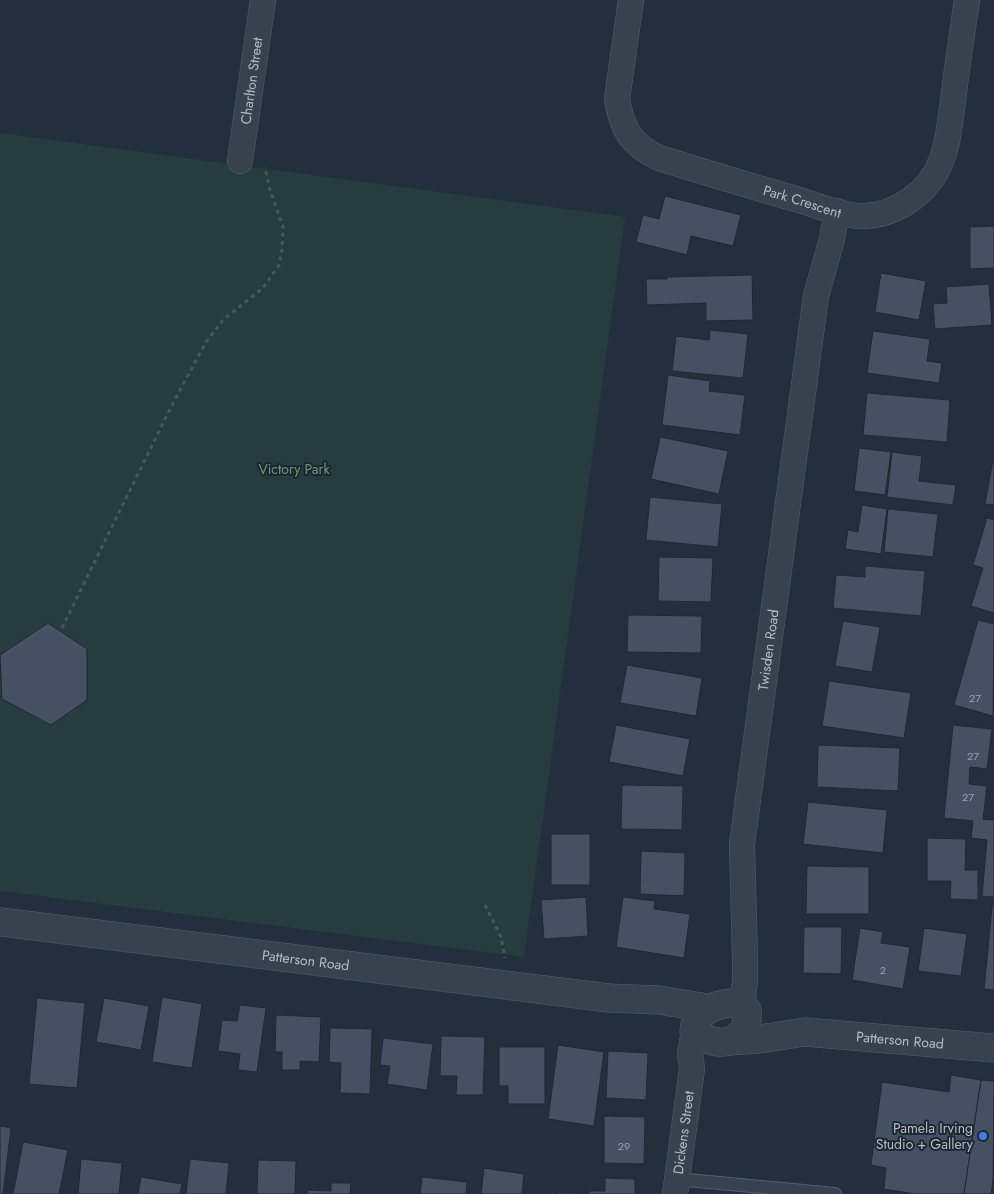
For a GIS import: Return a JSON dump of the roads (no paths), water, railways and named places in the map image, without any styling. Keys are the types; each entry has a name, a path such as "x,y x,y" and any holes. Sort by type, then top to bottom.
{"street":[{"name":"Charlton Street","path":"240,161 263,0"},
{"name":"Park Crescent","path":"631,0 617,99 625,129 639,148 658,158 828,208 863,216 894,209 914,198 934,176 941,161 948,136 967,0"},
{"name":"Twisden Road","path":"744,1008 742,844 816,296 832,239 828,208"},
{"name":"Patterson Road","path":"0,922 609,998 708,1030 760,1039 806,1032 994,1048"},
{"name":"Patterson Road","path":"708,1030 718,1004 730,1003 806,1032"},
{"path":"708,1030 738,1037 746,1027 748,1016 744,1008"},
{"name":"Dickens Street","path":"676,1186 692,1069 708,1030"}],"lane":[{"path":"676,1186 835,1194"}],"place":[{"name":"Pamela Irving Studio + Gallery","path":"983,1136"}],"park label":[{"name":"Victory Park","path":"294,469"}]}
